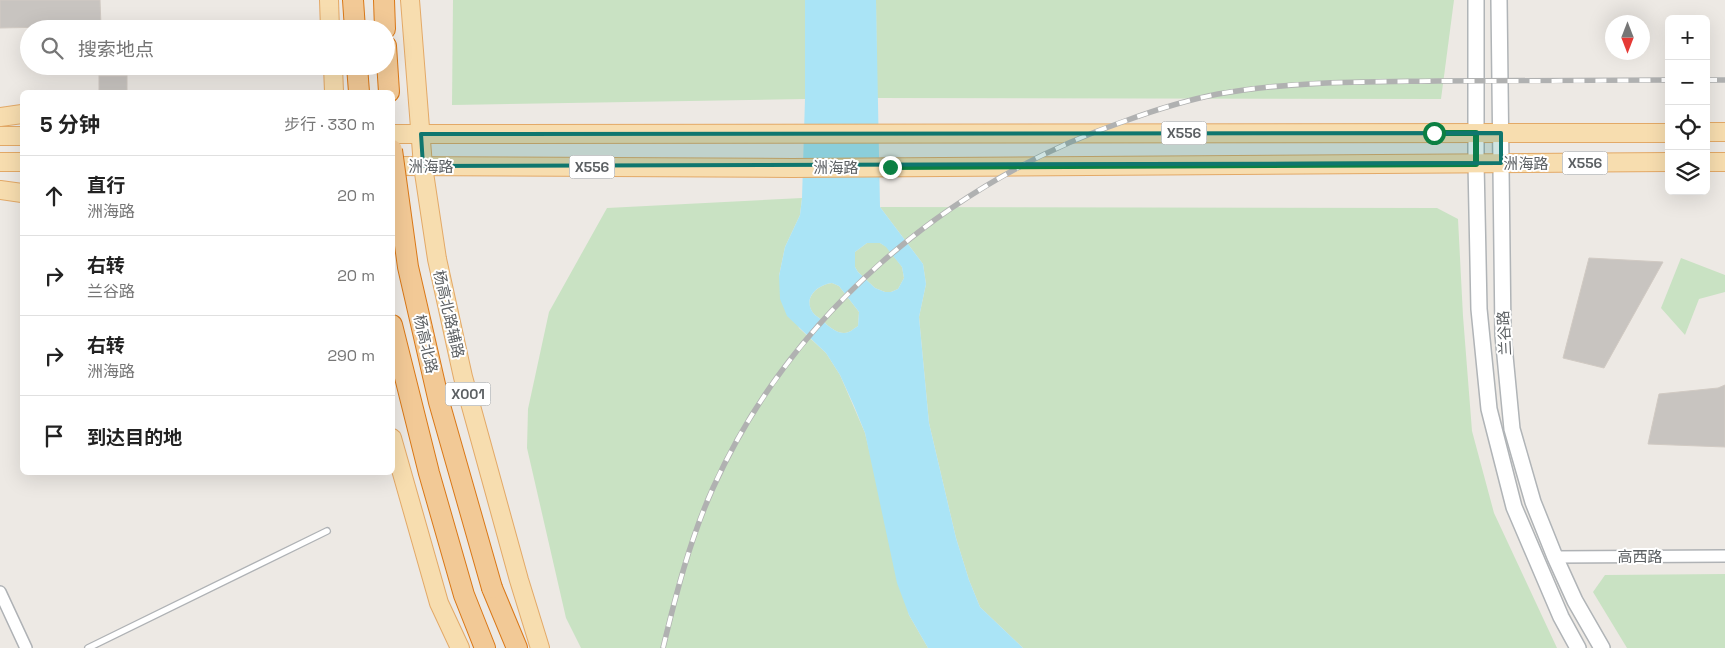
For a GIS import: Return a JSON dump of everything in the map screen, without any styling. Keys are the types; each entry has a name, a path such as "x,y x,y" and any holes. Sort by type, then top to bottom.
{"highway":[{"path":"353,0 354,20"},
{"path":"384,0 385,20"},
{"path":"358,75 359,90"},
{"path":"388,75 389,90"},
{"name":"杨高北路","path":"395,172 408,268 440,402 492,588 517,648"},
{"name":"杨高北路","path":"395,337 429,473 464,596 485,648"}],"main road":[{"path":"329,0 330,20"},
{"name":"杨高北路辅路","path":"410,0 423,166 437,259 463,377 519,580 540,648"},
{"path":"333,75 334,90"},
{"path":"1710,132 1725,132"},
{"name":"洲海路","path":"395,134 1665,133"},
{"path":"0,136 20,136"},
{"path":"0,162 20,162"},
{"name":"洲海路","path":"395,166 792,168 1665,162"},
{"path":"1710,162 1725,162"},
{"path":"0,190 20,193"},
{"path":"395,449 439,603 460,648"}],"street":[{"name":"兰谷路","path":"1476,0 1476,164 1479,309 1490,408 1514,507 1561,617 1578,648"},
{"name":"兰谷路","path":"1499,0 1503,335 1512,429 1533,502 1555,557 1575,601 1602,648"},
{"name":"高西路","path":"1555,557 1725,556"},
{"path":"0,592 26,648"}],"lane":[{"path":"88,648 327,532"}],"highlighted area":[{"path":"1501,133 1501,163 423,166 421,134"}],"green space":[{"path":"453,0 805,0 805,99 452,105"},
{"path":"876,0 1454,0 1441,99 877,98"},
{"path":"802,198 800,215 785,247 779,276 799,328 826,353 840,375 865,433 909,615 928,648 581,648 566,618 527,448 528,409 549,312 607,208"},
{"path":"880,207 1437,208 1458,219 1472,431 1494,513 1557,648 1023,648 980,607 969,580 956,538 929,423 919,317 926,284 923,264"},
{"path":"867,243 880,243 887,247 902,267 904,278 898,289 885,292 875,288 858,272 855,267 855,252"},
{"path":"1681,258 1725,275 1725,292 1699,299 1685,335 1661,308"},
{"path":"832,283 839,286 859,312 858,326 848,332 837,332 827,325 815,315 809,304 812,294 816,290"},
{"path":"1725,574 1725,648 1627,648 1593,592 1605,575"}],"water":[{"path":"805,0 876,0 880,207 923,264 926,284 919,317 929,423 956,538 969,580 980,607 1023,648 928,648 909,615 897,583 865,433 854,406 840,375 826,353 787,316 780,299 779,276 785,247 800,215 805,99","holes":["867,243 880,243 886,247 902,267 904,278 898,289 885,292 875,288 858,272 855,267 855,252","832,283 839,286 859,312 858,326 848,332 837,332 827,325 815,315 809,304 812,294 816,290"]}],"building":[{"path":"0,0 100,0 101,20 20,20 20,28 0,28"},
{"path":"99,76 127,76 127,90 99,90"},
{"path":"1589,258 1663,262 1604,368 1563,358"},
{"path":"1725,385 1725,447 1648,444 1659,394 1718,388"}],"railway":[{"path":"663,648 690,547 713,488 746,425 785,366 831,312 882,262 937,218 996,180 1059,147 1125,121 1159,109 1218,94 1299,84 1354,82 1665,80"},
{"path":"1710,80 1725,80"}],"route":[{"path":"890,167 1476,164 1476,133 1434,133"}]}
